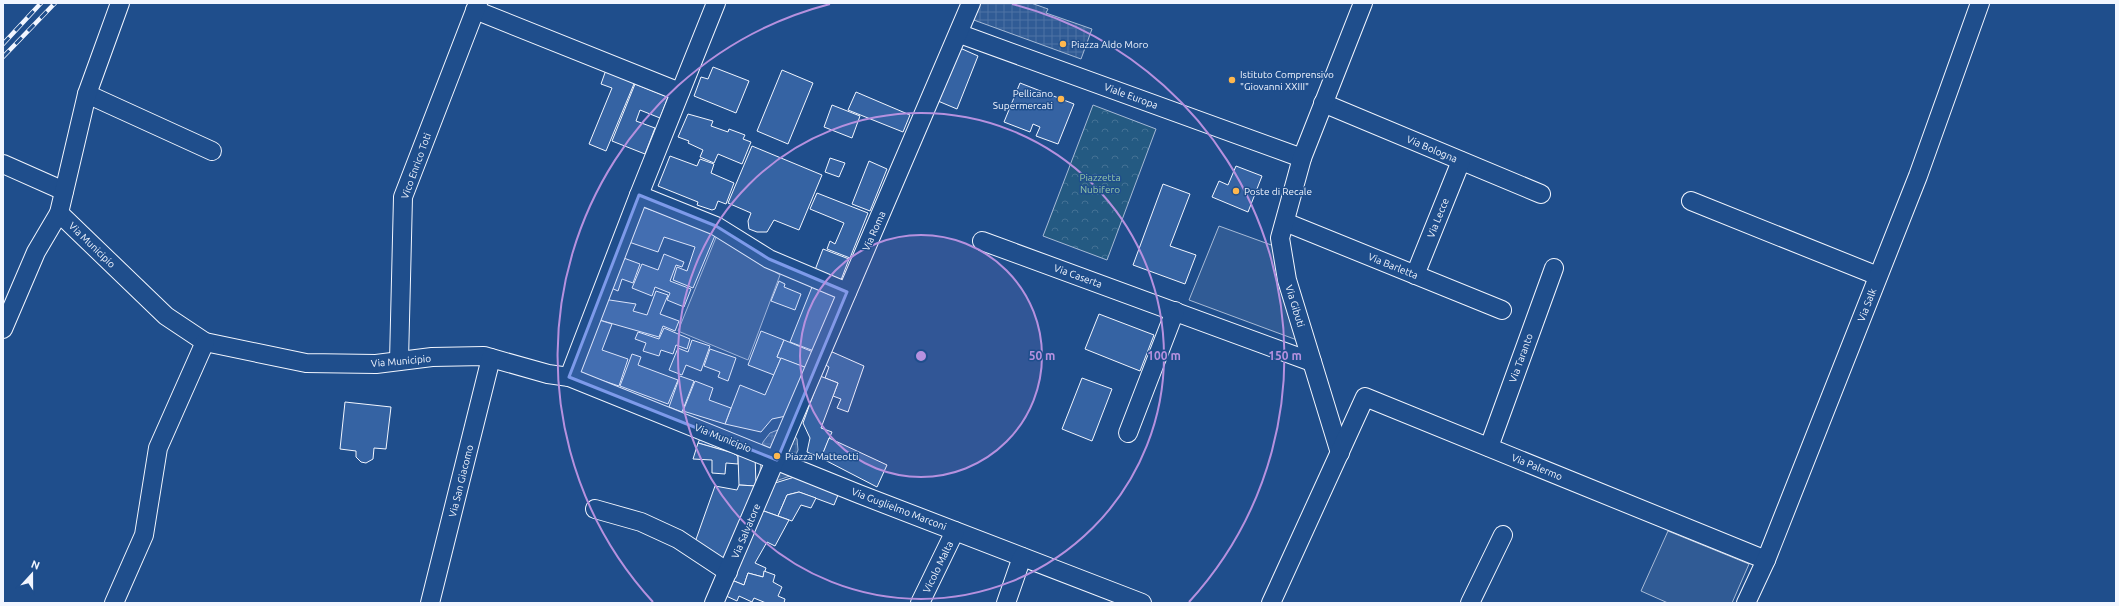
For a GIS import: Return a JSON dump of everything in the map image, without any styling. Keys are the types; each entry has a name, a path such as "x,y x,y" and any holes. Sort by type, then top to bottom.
{"street":[{"path":"3,329 36,252 59,213 87,94 120,3"},
{"path":"570,377 639,195 716,3"},
{"name":"Via Roma","path":"777,460 847,292 960,34 971,3"},
{"name":"Via Gibuti","path":"1340,453 1287,280 1280,238 1302,158 1363,3"},
{"name":"Via Salk","path":"1746,603 1766,560 1918,176 1980,3"},
{"path":"476,6 680,92"},
{"name":"Vico Enrico Toti","path":"399,361 403,197 476,6"},
{"name":"Viale Europa","path":"960,34 1302,158"},
{"path":"87,94 212,151"},
{"name":"Via Bologna","path":"1323,103 1541,194"},
{"name":"Via Lecce","path":"1415,275 1461,161"},
{"path":"3,164 64,191"},
{"path":"639,195 716,226 770,259 847,292"},
{"path":"1691,202 1878,276"},
{"name":"Via Municipio","path":"59,213 166,316 205,342 306,363 376,364 432,358 484,356 548,374 570,377 777,460"},
{"name":"Via Barletta","path":"1285,222 1502,310"},
{"name":"Via Caserta","path":"982,241 1312,362"},
{"name":"Via Taranto","path":"1489,447 1554,268"},
{"path":"1128,433 1175,312"},
{"path":"114,603 144,535 158,448 205,342"},
{"name":"Via San Giacomo","path":"430,603 491,358"},
{"name":"Via Palermo","path":"1340,453 1365,397 1766,560"},
{"path":"1271,603 1340,453"},
{"name":"Via Guglielmo Marconi","path":"777,460 859,494 1142,603"},
{"name":"Via Salvatore","path":"714,603 777,460"},
{"path":"595,509 641,522 678,539 728,572"},
{"name":"Vicolo Malta","path":"920,603 955,531"},
{"path":"1470,603 1503,535"},
{"path":"1006,603 1022,557"}],"highlighted area":[{"path":"639,195 716,226 769,259 847,292 777,460 569,377"}],"green space":[{"name":"Piazzetta Nubifero","path":"1093,105 1156,129 1107,260 1043,236"}],"shaded area":[{"name":"Piazza Aldo Moro","path":"977,3 1031,3 1048,9 1046,13 1092,29 1081,59 971,19"},
{"path":"1219,226 1274,246 1297,340 1189,300"},
{"path":"717,235 780,275 748,360 678,331"},
{"name":"Piazza Matteotti","path":"780,429 794,435 797,439 798,450 794,459 793,475 773,482 759,482 761,461 758,455 763,442 770,433"},
{"path":"1668,531 1749,564 1732,603 1668,603 1641,591"}],"building":[{"path":"960,48 978,56 957,109 938,101"},
{"path":"607,67 636,79 606,151 589,144 612,88 601,84"},
{"path":"713,67 749,81 736,113 694,96 701,77 708,79"},
{"path":"782,70 813,83 788,144 757,131"},
{"path":"1020,83 1074,104 1058,144 1036,136 1040,127 1033,124 1030,132 1004,122"},
{"path":"635,84 668,97 660,118 640,110 636,121 655,128 645,154 612,141"},
{"path":"856,92 910,115 903,132 848,110"},
{"path":"832,105 860,116 852,138 824,127"},
{"path":"688,114 713,121 711,126 728,132 729,129 745,135 743,139 751,142 742,164 718,154 714,163 700,157 703,150 688,143 689,141 678,137"},
{"path":"752,146 822,175 799,230 774,220 767,232 757,232 749,229 748,221 751,213 728,203"},
{"path":"670,156 697,166 700,159 714,164 711,173 734,183 726,204 718,201 715,209 712,210 697,205 698,202 658,186"},
{"path":"830,158 845,163 839,177 825,172"},
{"path":"869,161 887,169 870,211 852,204"},
{"name":"Poste di Recale","path":"1236,166 1262,176 1248,212 1212,197 1219,181 1228,185"},
{"path":"1163,184 1190,194 1170,246 1196,255 1185,284 1133,265"},
{"path":"817,193 868,213 850,258 827,249 830,241 835,244 844,223 810,209"},
{"path":"640,206 716,233 693,288 673,280 677,267 687,271 695,247 664,237 658,252 626,241"},
{"path":"823,249 849,259 841,280 815,270"},
{"path":"664,254 684,262 682,267 676,265 670,281 691,289 684,307 667,300 670,293 655,287 652,296 632,288 642,264 658,270"},
{"path":"621,257 640,264 633,283 622,279 618,291 609,287"},
{"path":"779,281 785,284 784,287 801,294 795,310 771,301"},
{"path":"812,287 835,297 814,351 790,342"},
{"path":"656,291 668,295 660,314 679,321 675,331 663,326 659,337 596,319 603,299 636,304 633,311 647,315"},
{"path":"1099,314 1154,335 1140,371 1085,349"},
{"path":"596,319 612,324 602,350 628,359 619,386 576,372"},
{"path":"664,328 690,339 687,349 676,345 673,354 661,350 659,356 643,351 646,343 635,339 638,332 659,339"},
{"path":"761,331 784,340 777,357 781,358 774,375 748,365"},
{"path":"692,340 710,346 701,371 686,365 682,375 669,370 678,348 688,352"},
{"path":"784,340 813,352 807,368 777,357"},
{"path":"710,349 736,358 728,381 718,377 720,372 704,366"},
{"path":"830,351 864,366 848,412 837,408 841,399 833,396 838,383 825,378 829,367 824,364"},
{"path":"632,354 641,357 638,365 678,380 668,404 620,386"},
{"path":"781,358 807,368 786,416 772,419 761,432 725,424 740,385 765,395"},
{"path":"680,376 694,381 682,412 669,407"},
{"path":"820,376 838,383 821,428 832,432 821,458 807,452 810,438 803,423"},
{"path":"1082,378 1112,389 1092,441 1062,429"},
{"path":"695,381 713,388 709,400 731,408 725,424 683,411"},
{"path":"345,402 391,407 386,449 374,448 373,459 366,463 361,462 356,457 356,451 340,449"},
{"path":"703,432 736,445 733,453 698,443"},
{"path":"829,438 887,465 877,487 821,458"},
{"path":"698,443 733,453 738,456 738,464 726,463 725,474 712,473 712,460 693,459"},
{"path":"736,445 755,454 756,486 739,485 738,456 733,453"},
{"path":"801,475 840,490 834,505 799,492 787,495 778,516 761,510 775,483"},
{"path":"739,485 756,486 725,561 694,545 715,486 737,490"},
{"path":"799,492 816,498 811,508 801,505 792,521 778,516 787,495"},
{"path":"761,510 789,520 775,546 767,542 755,563 766,568 763,577 748,573 744,585 729,579"},
{"path":"764,571 775,575 773,582 782,587 778,596 785,599 784,603 766,603 754,598 752,602 739,596 737,601 724,595 729,579 744,585 748,573 763,577"}],"railway":[{"path":"3,44 41,3"},
{"path":"3,57 55,3"}],"place":[{"name":"Piazza Aldo Moro","path":"1063,44"},
{"name":"Istituto Comprensivo \"Giovanni XXIII\"","path":"1232,80"},
{"name":"Pellicano Supermercati","path":"1061,99"},
{"name":"Poste di Recale","path":"1236,191"},
{"name":"Piazza Matteotti","path":"777,456"}]}
